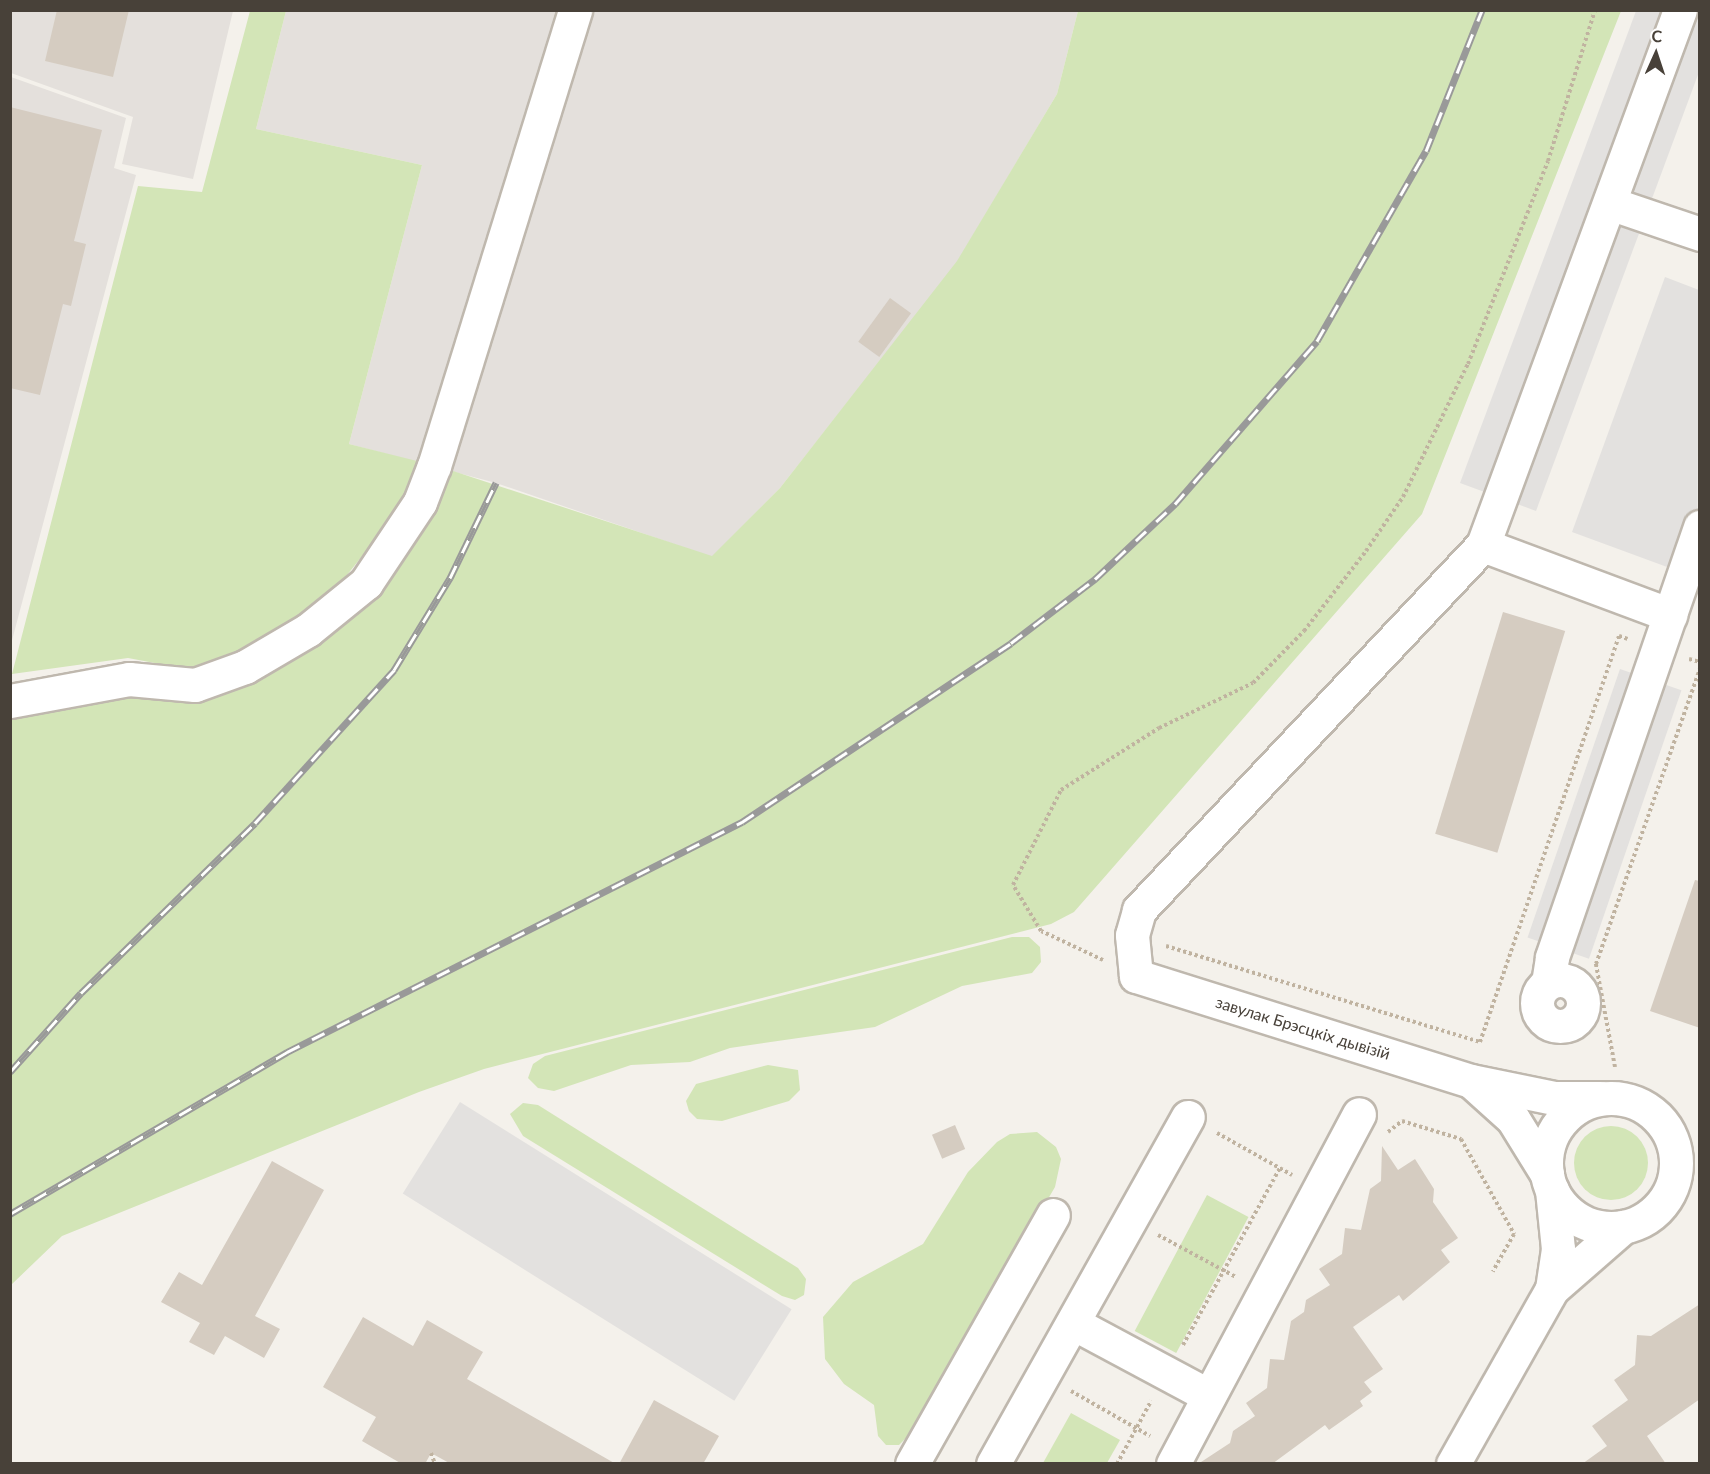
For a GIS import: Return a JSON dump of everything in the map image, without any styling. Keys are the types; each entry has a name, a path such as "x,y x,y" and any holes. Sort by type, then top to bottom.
{"street":[{"path":"10,701 129,680 195,685 245,667 299,635 366,583 420,502 434,466 575,10"},
{"path":"1136,976 1132,935 1139,910 1483,545 1612,204 1680,10"},
{"path":"1612,204 1700,234"},
{"path":"1548,983 1552,957 1700,527"},
{"path":"1483,545 1670,615"},
{"name":"завулак Брэсцкіх дывізій","path":"1136,976 1471,1081 1554,1098 1600,1098"},
{"name":"завулак Брэсцкіх дывізій","path":"1471,1081 1513,1119 1549,1182 1558,1249 1552,1288"},
{"path":"1700,1142 1661,1120 1634,1101 1600,1098 1569,1113 1557,1125 1546,1157 1549,1182 1574,1216 1597,1226 1623,1227 1654,1213 1700,1186"},
{"path":"993,1464 1188,1117"},
{"path":"1654,1213 1665,1200 1677,1168 1676,1151 1661,1120"},
{"path":"1176,1458 1319,1190 1368,1127"},
{"path":"912,1464 1053,1215"},
{"name":"завулак Брэсцкіх дывізій","path":"1453,1464 1552,1288 1623,1227"},
{"path":"1073,1323 1209,1396"}],"path":[{"path":"1136,976 1041,932 1013,885 1061,790 1159,728 1252,683 1304,631 1403,497 1438,432 1507,269 1595,10"},
{"path":"1615,1067 1596,964 1700,669"},
{"path":"1132,935 1480,1042"},
{"path":"1188,1117 1319,1190"},
{"path":"1368,1127 1402,1121 1461,1139 1514,1234 1493,1272"},
{"path":"1117,1464 1280,1168"},
{"path":"1131,1221 1264,1292"},
{"path":"1043,1376 1136,1429 1176,1458"},
{"path":"431,1453 435,1464"}],"shaded area":[{"path":"10,11 233,11 193,179 122,164 133,117 11,73"},
{"path":"286,11 1078,11 1057,94 956,264 780,488 712,557 496,483 349,444 422,165 256,129"},
{"path":"1636,11 1699,11 1699,72 1536,511 1460,483"},
{"path":"11,77 126,118 114,168 136,175 11,644"},
{"path":"1665,277 1699,290 1697,578 1572,532"},
{"path":"1620,669 1681,690 1589,959 1528,938"},
{"path":"460,1102 792,1309 734,1401 403,1194"}],"green space":[{"path":"250,11 286,11 256,129 422,165 349,444 421,462 387,525 331,595 258,645 192,670 128,658 12,674 138,186 202,192"},
{"path":"1078,11 1621,11 1422,514 1074,912 1051,924 484,1069 419,1092 62,1236 11,1285 11,715 125,692 241,684 284,664 319,637 444,468 712,556 780,488 957,261 1057,94"},
{"path":"1012,937 1029,937 1040,947 1041,962 1032,973 962,986 875,1027 730,1048 690,1062 631,1065 554,1091 538,1088 528,1078 533,1064 545,1056"},
{"path":"768,1065 798,1070 800,1090 789,1101 722,1121 697,1119 689,1111 686,1101 696,1084"},
{"path":"523,1103 538,1105 798,1268 806,1279 804,1295 795,1300 782,1296 523,1136 510,1114"},
{"path":"1604,1126 1618,1126 1632,1132 1642,1142 1648,1156 1648,1170 1642,1184 1632,1194 1618,1200 1604,1200 1590,1194 1580,1184 1574,1170 1574,1156 1580,1142 1590,1132"},
{"path":"1037,1132 1056,1147 1061,1159 1055,1187 910,1434 899,1445 886,1445 878,1436 874,1405 844,1384 825,1359 823,1317 853,1282 923,1244 968,1172 997,1142 1010,1134"},
{"path":"1207,1195 1248,1217 1176,1353 1135,1331"},
{"path":"1071,1413 1120,1440 1107,1463 1043,1463"}],"building":[{"path":"57,10 129,10 113,77 45,61"},
{"path":"10,107 102,130 74,241 86,244 71,306 63,304 40,395 10,388"},
{"path":"890,298 911,313 879,357 858,342"},
{"path":"1503,612 1565,631 1497,853 1435,834"},
{"path":"1695,880 1700,881 1700,1028 1650,1011"},
{"path":"955,1125 965,1149 942,1159 932,1135"},
{"path":"1382,1146 1398,1170 1415,1159 1434,1189 1433,1202 1458,1238 1441,1250 1450,1262 1403,1301 1399,1295 1353,1327 1383,1369 1364,1382 1372,1392 1360,1401 1363,1406 1329,1430 1325,1425 1272,1464 1198,1464 1230,1443 1233,1431 1255,1416 1246,1403 1267,1388 1270,1359 1284,1360 1291,1321 1304,1312 1306,1300 1330,1285 1319,1269 1342,1254 1345,1228 1361,1230 1370,1189 1381,1181"},
{"path":"272,1161 324,1190 255,1316 280,1329 264,1358 225,1336 214,1355 189,1342 200,1323 161,1302 179,1272 202,1285"},
{"path":"1700,1304 1700,1399 1647,1436 1666,1464 1582,1464 1607,1446 1592,1426 1628,1400 1614,1380 1635,1365 1637,1335 1651,1336"},
{"path":"363,1317 413,1346 427,1320 483,1352 467,1379 616,1464 451,1464 431,1453 425,1464 402,1464 362,1441 376,1417 323,1387"},
{"path":"654,1400 719,1436 703,1464 619,1464"}],"railway":[{"path":"10,1214 287,1052 742,822 1011,643 1095,579 1175,504 1317,341 1426,151 1482,10"},
{"path":"10,1072 81,993 255,823 394,670 450,578 496,483"}]}
